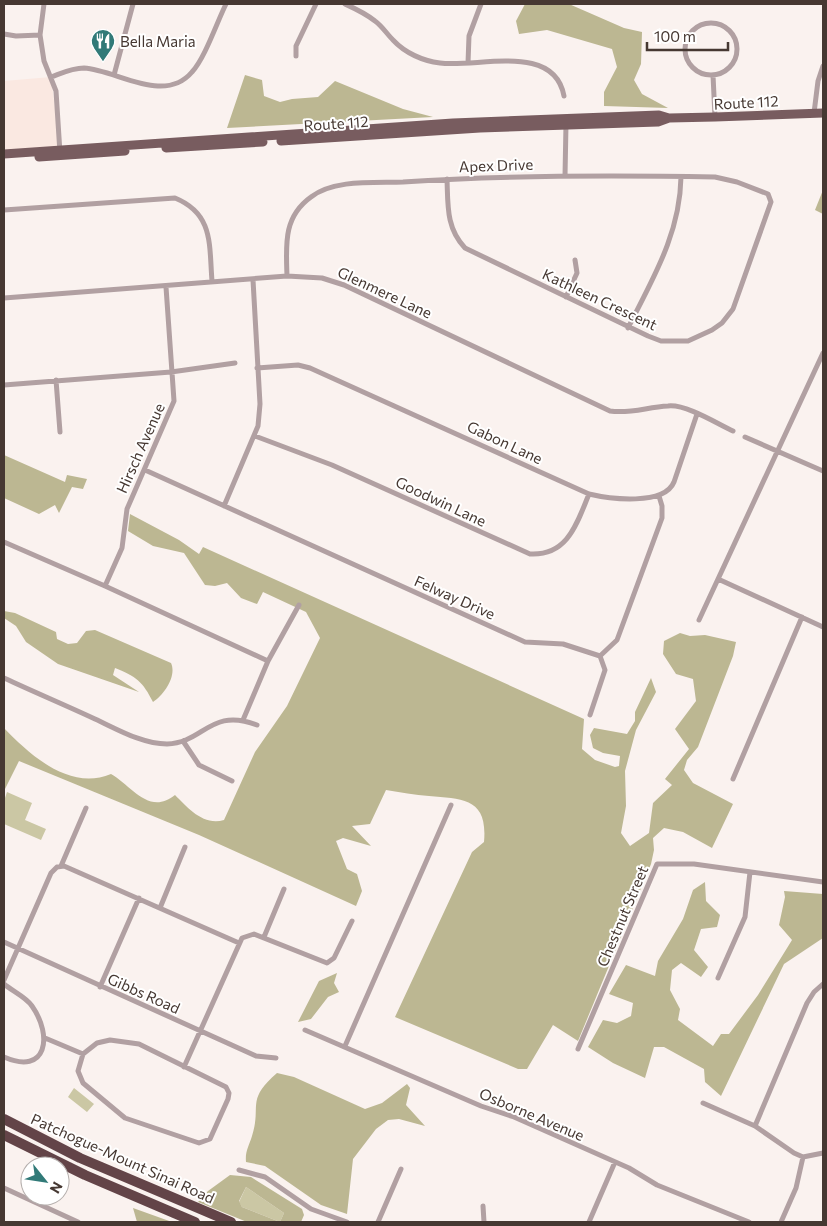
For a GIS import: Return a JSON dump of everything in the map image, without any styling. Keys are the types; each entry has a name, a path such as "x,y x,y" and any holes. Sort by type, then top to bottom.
{"highway":[{"name":"Patchogue-Mount Sinai Road","path":"4,1119 80,1158 231,1222"},
{"name":"Patchogue-Mount Sinai Road","path":"4,1135 85,1175 195,1222"}],"main road":[{"name":"Route 112","path":"4,154 60,152 453,123 566,122 659,115 669,118 819,113"},
{"name":"Route 112","path":"4,160 60,152"}],"street":[{"path":"44,4 40,35 44,61 51,77 57,101 60,152"},
{"path":"114,75 133,4"},
{"path":"51,77 78,68 155,86 166,86 184,79 196,66 226,4"},
{"path":"296,56 296,46 316,4"},
{"path":"345,4 365,13 395,43 417,57 439,63 523,62 542,65 555,76 564,96"},
{"path":"468,63 469,36 481,4"},
{"path":"710,22 721,24 730,30 736,38 738,48 736,58 731,67 722,73 712,75 702,73 692,67 685,50 691,32 700,25 710,22"},
{"path":"4,34 16,36 40,35"},
{"path":"819,113 818,81 823,66"},
{"path":"712,75 715,117"},
{"path":"565,176 566,122"},
{"name":"Apex Drive","path":"287,276 286,251 289,222 299,207 313,195 332,188 447,179 565,176 681,177 725,179 768,194"},
{"path":"628,328 658,268 673,231 679,206 681,177"},
{"name":"Kathleen Crescent","path":"447,179 450,224 457,240 466,248 628,328 661,341 688,340 702,336 722,323 734,309 770,209 771,202 768,194"},
{"path":"4,210 175,198 188,204 205,223 209,239 212,281"},
{"path":"566,297 577,273 575,260"},
{"name":"Glenmere Lane","path":"4,298 166,287 212,281 253,280 287,276 322,278 344,285 610,411 635,412 670,405 681,407 733,431"},
{"path":"224,506 255,436 260,404 253,280"},
{"name":"Hirsch Avenue","path":"106,586 122,548 127,509 174,401 166,287"},
{"path":"699,620 823,353"},
{"path":"4,385 171,372 235,363"},
{"name":"Gabon Lane","path":"257,368 298,365 310,368 589,494 616,499 659,496"},
{"path":"56,380 60,432"},
{"path":"590,715 604,670 600,656 616,640 662,518 662,506 659,496 671,488 697,414"},
{"name":"Goodwin Lane","path":"255,436 332,465 530,554 549,552 567,541 589,494"},
{"path":"745,437 823,471"},
{"name":"Felway Drive","path":"145,470 525,642 563,644 600,656"},
{"path":"4,542 106,586 268,661"},
{"path":"718,579 823,627"},
{"path":"243,720 268,661 299,605"},
{"path":"733,779 802,617"},
{"path":"4,678 143,740 168,744 183,741 219,721 243,720 257,725"},
{"path":"183,741 198,764 232,781"},
{"path":"345,1046 451,806"},
{"path":"4,980 50,873 59,866 86,808"},
{"path":"160,908 185,847"},
{"name":"Chestnut Street","path":"578,1049 658,864 694,864 823,882"},
{"path":"59,866 139,898 239,943"},
{"path":"718,978 745,917 750,872"},
{"path":"264,937 284,890"},
{"path":"100,987 139,898"},
{"path":"184,1067 239,943 244,936 254,934 264,937 328,963 334,958 352,921"},
{"name":"Gibbs Road","path":"4,942 256,1056 276,1058"},
{"path":"4,984 31,1004 41,1023 45,1038 39,1056 28,1062 14,1062 4,1057"},
{"path":"755,1126 807,1003 814,992 823,984"},
{"name":"Osborne Avenue","path":"304,1030 615,1162 658,1185 749,1222"},
{"path":"45,1038 83,1054"},
{"path":"110,1040 139,1044 224,1085 228,1090 228,1099 212,1137 205,1142 199,1143 121,1115 80,1081 78,1066 83,1054 92,1045 110,1040"},
{"path":"703,1103 755,1126 772,1136 786,1149 803,1157 823,1153"},
{"path":"781,1222 796,1188 803,1157"},
{"path":"589,1222 615,1162"},
{"path":"239,1170 265,1177 311,1208 347,1222"},
{"path":"378,1222 401,1170"},
{"path":"4,1188 78,1222"},
{"path":"483,1206 484,1222"}],"shaded area":[{"path":"525,4 569,4 624,28 642,32 641,64 634,80 642,94 668,108 604,106 604,92 617,67 612,49 547,30 519,34 516,21"},
{"path":"245,75 262,80 264,96 280,102 318,97 335,81 403,109 433,117 227,128"},
{"path":"51,77 60,149 4,153 4,81"},
{"path":"823,190 823,214 815,210"},
{"path":"4,455 65,482 67,475 87,479 83,489 72,487 59,513 55,505 39,514 4,498"},
{"path":"130,514 179,540 199,554 203,547 584,719 582,749 595,760 615,767 619,766 620,756 603,753 593,748 590,735 594,728 627,734 635,721 635,712 651,678 656,692 636,730 625,771 626,806 621,833 630,846 649,833 653,803 672,785 665,779 689,749 675,729 696,701 693,679 676,674 663,654 664,641 680,633 690,636 705,635 736,642 733,656 698,747 687,760 684,770 693,783 733,804 712,848 683,832 664,828 653,838 654,850 651,864 578,1041 553,1025 527,1069 518,1069 395,1017 472,852 484,842 482,817 477,809 462,800 386,790 370,824 352,826 371,846 343,838 336,841 347,869 357,874 362,891 356,906 199,835 19,761 4,791 4,728 39,759 52,768 66,774 81,778 96,778 111,774 149,801 166,801 175,795 197,815 209,820 224,820 255,752 287,706 320,638 306,612 263,592 257,604 241,598 227,583 215,586 205,585 184,553 153,546 128,531"},
{"path":"4,611 15,613 56,632 57,639 68,644 77,643 86,631 95,630 171,663 171,679 165,690 153,702 146,689 138,680 115,668 113,675 139,692 58,664 26,642 16,626 4,618"},
{"path":"7,792 32,803 25,820 46,829 41,840 4,824 4,801"},
{"path":"705,882 706,901 720,915 717,927 701,929 694,950 708,967 701,977 681,963 672,970 670,990 680,1009 678,1020 713,1046 721,1034 729,1034 758,995 792,940 779,925 785,897 784,891 823,894 823,938 784,964 721,1096 705,1082 704,1069 664,1047 654,1047 645,1078 613,1063 588,1047 603,1020 617,1023 631,1016 633,1003 609,994 626,965 655,976 658,961 683,919 693,890"},
{"path":"337,973 334,983 339,992 328,997 311,1019 298,1022 319,981"},
{"path":"277,1073 294,1077 365,1109 382,1103 407,1084 410,1088 406,1105 425,1126 399,1119 388,1120 376,1129 353,1159 347,1214 321,1205 265,1166 246,1162 255,1126 258,1097 267,1082"},
{"path":"74,1088 94,1104 87,1112 68,1097"},
{"path":"230,1175 251,1177 302,1209 304,1215 301,1222 280,1222 247,1222 198,1202 208,1191","holes":["246,1187 284,1213 280,1222 242,1207 239,1201"]},
{"path":"246,1187 284,1213 280,1222 242,1207 239,1202"},
{"path":"133,1208 172,1222 137,1222"}],"place":[{"name":"Bella Maria","path":"103,62"}]}
